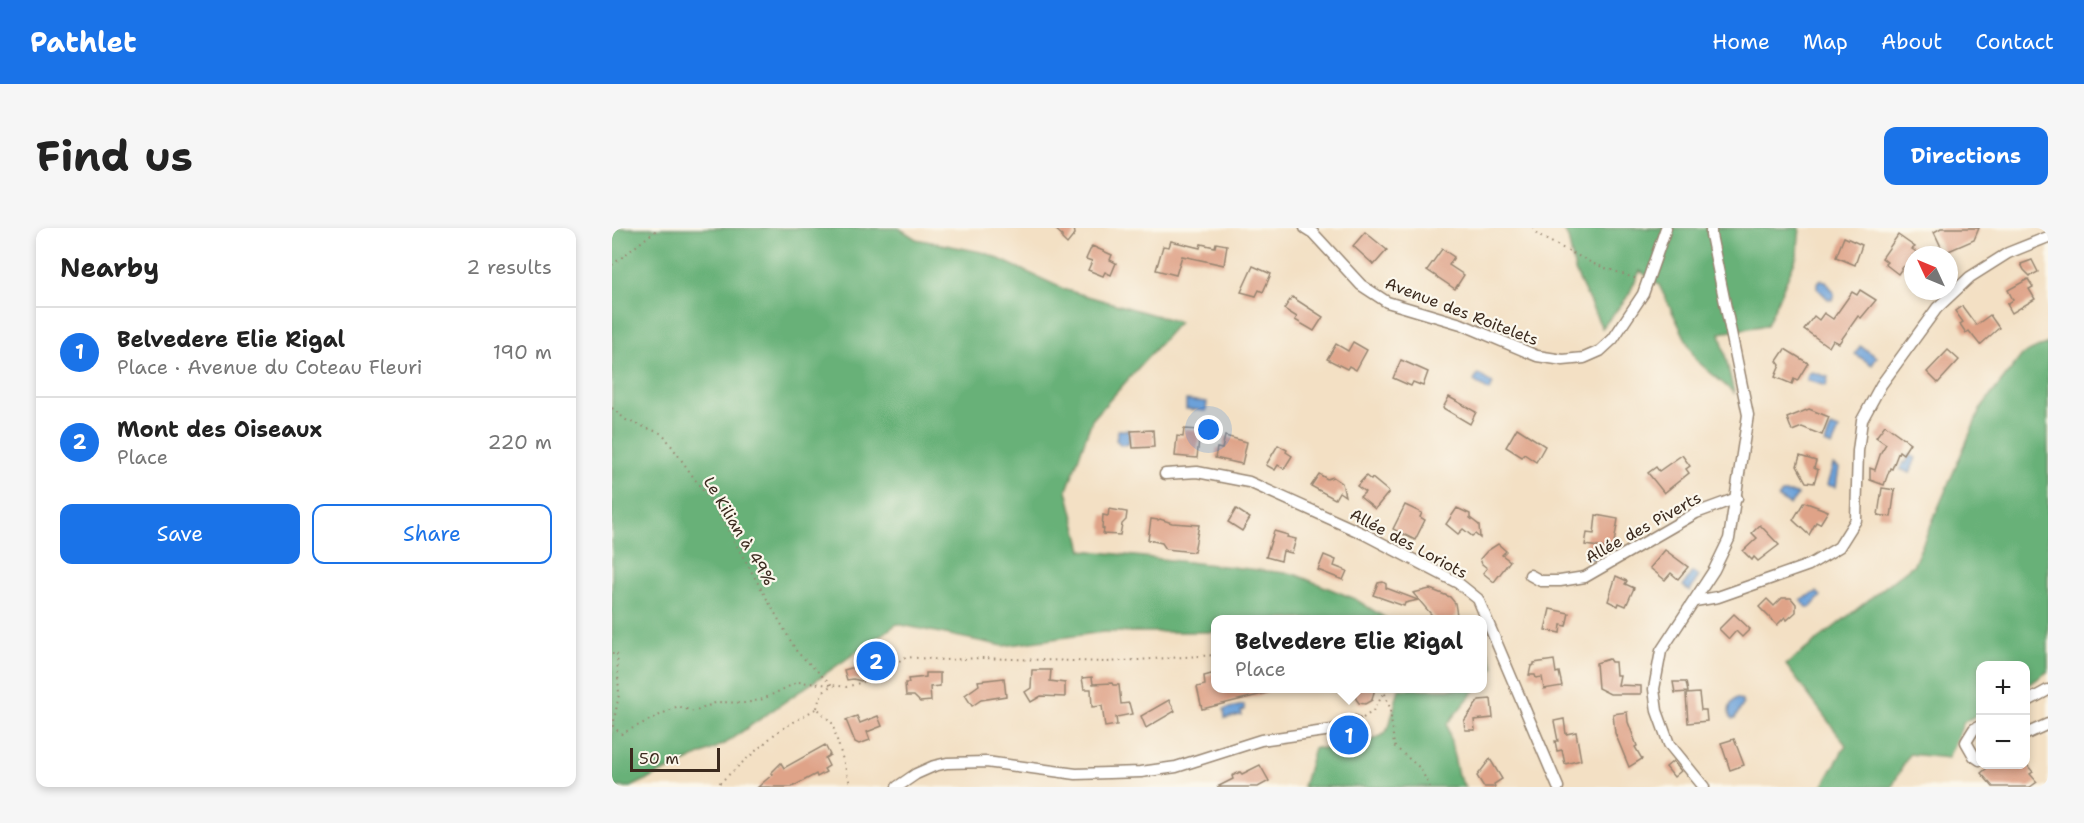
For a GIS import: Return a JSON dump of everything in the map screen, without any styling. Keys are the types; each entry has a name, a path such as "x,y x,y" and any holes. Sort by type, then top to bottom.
{"street":[{"name":"Avenue des Roitelets","path":"1305,228 1313,233 1360,285 1387,302 1461,324 1537,356 1563,360 1584,358 1600,351 1614,339 1642,294 1666,228"},
{"path":"1704,787 1669,744 1657,711 1654,689 1661,651 1714,570 1729,539 1748,415 1711,228"},
{"path":"1695,601 1718,597 1809,565 1839,547 1856,520 1858,451 1862,420 1881,385 1937,308 1970,277 2008,253 2048,237"},
{"name":"Allée des Loriots","path":"1165,474 1197,472 1249,482 1364,534 1458,583 1478,599 1485,615"},
{"name":"Allée des Piverts","path":"1530,575 1541,581 1585,577 1696,513 1737,498"},
{"name":"Allée des Loriots","path":"1487,620 1558,787"},
{"path":"2030,699 2048,690"},
{"path":"897,787 915,774 947,763 986,762 1076,774 1141,772 1176,767 1262,740 1332,730 1355,721"},
{"path":"2030,732 2048,724"},
{"path":"1976,728 1966,742 1976,757"}],"path":[{"path":"612,265 659,228"},
{"path":"1533,228 1537,235 1594,264 1647,282"},
{"name":"Le Kilian à 49%","path":"612,408 626,420 663,434 716,509 797,652 832,685"},
{"path":"612,654 617,653 619,694 613,726 621,735 678,706 694,712 717,702 746,703 763,699 798,682 846,687 863,682 906,657 944,660 981,658 1106,662 1211,655"},
{"path":"817,708 818,699 832,685"},
{"path":"1355,721 1368,716 1373,711 1382,693"},
{"path":"1385,693 1390,708 1394,746 1420,768 1430,787"},
{"path":"716,787 777,732 817,708"},
{"path":"817,708 832,723 851,787"}],"green space":[{"path":"612,228 899,228 916,239 986,253 1066,290 1179,322 1092,420 1067,490 1082,550 1294,574 1355,599 1381,615 1211,615 1211,632 1103,632 1003,646 897,624 724,744 631,787 612,787"},
{"path":"1563,228 1800,228 1797,256 1767,325 1720,333 1734,393 1696,360 1659,285 1640,271 1628,296 1602,328 1575,271 1568,238"},
{"path":"2048,343 2048,671 2030,684 2030,661 1976,661 1976,715 1964,722 1948,758 1909,754 1892,787 1822,787 1846,745 1786,665 1914,564 1981,408 2022,355"},
{"path":"1487,649 1494,667 1487,676"},
{"path":"1398,693 1473,693 1447,724 1458,775 1465,787 1303,787 1314,748 1352,749 1383,735 1389,727"}],"water":[{"path":"1820,280 1826,281 1834,293 1832,300 1817,288"},
{"path":"1860,346 1877,357 1872,365 1855,354"},
{"path":"1812,372 1828,377 1826,386 1807,380 1808,374"},
{"path":"1478,374 1493,384 1489,391 1474,381"},
{"path":"1186,400 1207,402 1206,411 1186,409"},
{"path":"1831,427 1839,430 1832,446 1825,443"},
{"path":"1118,430 1129,430 1129,444 1121,445 1116,440"},
{"path":"1909,455 1916,458 1910,473 1900,469 1903,462 1906,463"},
{"path":"1833,465 1839,468 1836,487 1827,485"},
{"path":"1782,493 1798,495 1790,505 1778,498"},
{"path":"1588,549 1605,551 1603,559 1586,558"},
{"path":"1692,572 1699,576 1690,591 1683,586"},
{"path":"1817,592 1821,596 1811,607 1807,607 1800,600"},
{"path":"1737,698 1742,701 1743,705 1732,719 1729,714 1730,708 1732,702"},
{"path":"1244,705 1245,710 1241,711 1242,715 1225,718 1224,709"}],"building":[{"path":"1054,228 1074,228 1075,234 1067,244"},
{"path":"1941,228 1979,228 1974,240 1958,247 1941,246 1934,232"},
{"path":"1365,232 1387,250 1374,265 1353,246"},
{"path":"1898,235 1914,246 1904,246 1904,266 1898,274 1885,264 1887,262 1882,258"},
{"path":"1844,237 1862,245 1855,265 1836,257"},
{"path":"1171,241 1200,248 1201,244 1215,247 1216,243 1227,245 1224,265 1182,256 1176,275 1156,270 1163,246 1169,247"},
{"path":"1092,246 1112,255 1110,260 1116,263 1111,275 1105,272 1103,276 1088,270 1092,261 1086,259"},
{"path":"1442,249 1454,257 1449,265 1464,275 1455,289 1427,270"},
{"path":"2032,260 2038,272 2030,276 2021,264"},
{"path":"1253,266 1271,274 1263,292 1259,290 1256,296 1241,292"},
{"path":"2028,279 2033,287 2029,289 2035,299 2012,313 2007,304 2013,300 2008,290"},
{"path":"1860,290 1876,300 1861,318 1858,316 1839,343 1833,340 1829,347 1804,329 1814,316 1819,320 1824,313 1833,319 1852,292 1857,295"},
{"path":"1292,297 1323,317 1314,331 1295,320 1297,317 1284,309"},
{"path":"1962,306 1976,325 1990,315 1999,328 1980,345 1969,331 1966,333 1960,324 1963,322 1955,311"},
{"path":"1353,342 1367,350 1356,370 1349,366 1347,369 1327,359 1336,344 1348,351"},
{"path":"1785,349 1808,363 1797,381 1794,379 1792,384 1775,377 1780,365 1777,361"},
{"path":"1948,350 1959,360 1938,383 1927,372"},
{"path":"1401,360 1428,372 1423,386 1413,382 1411,386 1393,378"},
{"path":"1449,397 1476,412 1470,424 1443,408"},
{"path":"1809,409 1829,417 1822,435 1802,427 1792,431 1787,418"},
{"path":"1885,425 1910,443 1903,454 1899,451 1884,485 1870,480 1870,468 1875,470 1886,444 1876,437"},
{"path":"1517,428 1545,446 1536,462 1506,447"},
{"path":"1184,429 1200,430 1197,458 1175,456 1177,436 1183,437"},
{"path":"1153,430 1154,447 1133,448 1131,431"},
{"path":"1225,436 1247,442 1242,464 1215,458 1217,448 1222,449"},
{"path":"1278,445 1292,456 1284,469 1278,465 1275,470 1266,465"},
{"path":"1682,455 1690,466 1686,469 1689,473 1664,493 1648,473 1656,467 1659,471"},
{"path":"1800,456 1816,461 1814,468 1818,470 1814,483 1806,482 1797,466"},
{"path":"1319,474 1327,479 1333,477 1342,483 1345,496 1339,492 1335,499 1311,486"},
{"path":"1366,476 1389,492 1375,509 1360,497 1365,492 1357,486"},
{"path":"1882,488 1895,490 1891,517 1878,515"},
{"path":"1804,502 1828,511 1820,524 1816,522 1809,535 1793,520"},
{"path":"1405,505 1422,513 1420,517 1425,520 1415,540 1393,529"},
{"path":"1457,508 1470,514 1470,518 1479,525 1480,538 1475,534 1472,536 1463,529 1458,534 1446,524"},
{"path":"1109,509 1127,512 1120,535 1103,534 1103,515 1108,516"},
{"path":"1236,509 1250,518 1242,531 1228,522"},
{"path":"1596,515 1618,519 1613,549 1585,545 1587,533 1594,534"},
{"path":"1151,519 1199,525 1194,552 1166,549 1162,543 1148,540"},
{"path":"1760,525 1779,545 1758,561 1754,557 1752,560 1743,551 1757,538 1752,533"},
{"path":"1274,531 1296,539 1292,553 1283,551 1281,561 1266,557"},
{"path":"1498,544 1506,551 1502,555 1510,561 1494,582 1483,573 1487,568 1480,559"},
{"path":"1665,550 1688,567 1678,579 1671,573 1665,580 1650,568"},
{"path":"1324,555 1336,560 1334,566 1347,571 1343,580 1318,570"},
{"path":"1616,576 1627,581 1625,584 1634,588 1626,606 1619,603 1618,606 1608,601"},
{"path":"1383,582 1386,588 1418,600 1405,603 1404,606 1373,595 1378,583"},
{"path":"1430,589 1450,597 1455,603 1457,615 1432,615 1413,593"},
{"path":"1782,598 1791,598 1796,604 1796,612 1787,620 1785,617 1777,625 1759,607 1767,599 1774,606"},
{"path":"1550,609 1569,613 1566,626 1561,625 1560,633 1545,630"},
{"path":"1734,614 1750,629 1742,637 1736,631 1729,639 1719,629"},
{"path":"1609,659 1615,662 1616,675 1620,675 1618,685 1641,686 1641,694 1610,694 1598,688 1596,663"},
{"path":"1554,660 1556,673 1559,672 1562,686 1544,689 1542,677 1536,678 1535,675 1529,675 1531,666 1534,663"},
{"path":"858,666 865,670 864,679 861,681 847,680 844,670"},
{"path":"1032,670 1051,670 1050,681 1065,683 1065,697 1041,696 1031,702 1025,692 1031,688"},
{"path":"926,673 940,673 940,686 930,687 931,701 920,702 914,696 906,696 905,683 909,683 908,679 926,677"},
{"path":"1211,674 1211,693 1267,693 1202,709 1197,687 1205,685 1204,676"},
{"path":"1092,677 1093,684 1119,685 1121,704 1129,703 1132,714 1116,717 1117,725 1105,727 1102,706 1092,707 1091,689 1084,689 1082,678"},
{"path":"1004,678 1006,696 981,700 972,706 965,695 979,685 978,681"},
{"path":"1673,682 1686,682 1688,692 1675,693"},
{"path":"1355,693 1374,693 1372,700 1365,704 1359,703"},
{"path":"1699,693 1701,710 1706,710 1707,721 1688,723 1686,694"},
{"path":"1491,699 1493,718 1474,720 1475,730 1465,730 1464,721 1479,700"},
{"path":"1169,700 1175,711 1146,728 1141,716"},
{"path":"1627,712 1628,722 1637,746 1635,747 1642,759 1629,767 1615,733 1613,714"},
{"path":"857,716 860,723 878,716 882,726 867,732 870,740 859,744 855,742 846,720"},
{"path":"1564,719 1566,734 1576,732 1581,760 1565,764 1562,750 1557,751 1555,741 1558,741 1554,721"},
{"path":"1734,739 1744,765 1730,770 1721,743"},
{"path":"825,745 830,755 825,758 829,766 824,769 826,772 817,777 816,774 792,787 758,787 773,774 771,773 781,763 784,768"},
{"path":"1490,759 1502,779 1494,784 1495,787 1484,787 1477,776"},
{"path":"1673,761 1681,771 1674,777 1666,767"},
{"path":"1260,765 1269,781 1258,787 1217,787 1233,779 1232,776"},
{"path":"2030,768 2033,772 2030,774 2037,782 2030,787 1993,787 1981,773 1986,769"}],"place":[{"name":"Mont des Oiseaux","path":"876,661"},
{"name":"Belvedere Elie Rigal","path":"1349,735"}]}
